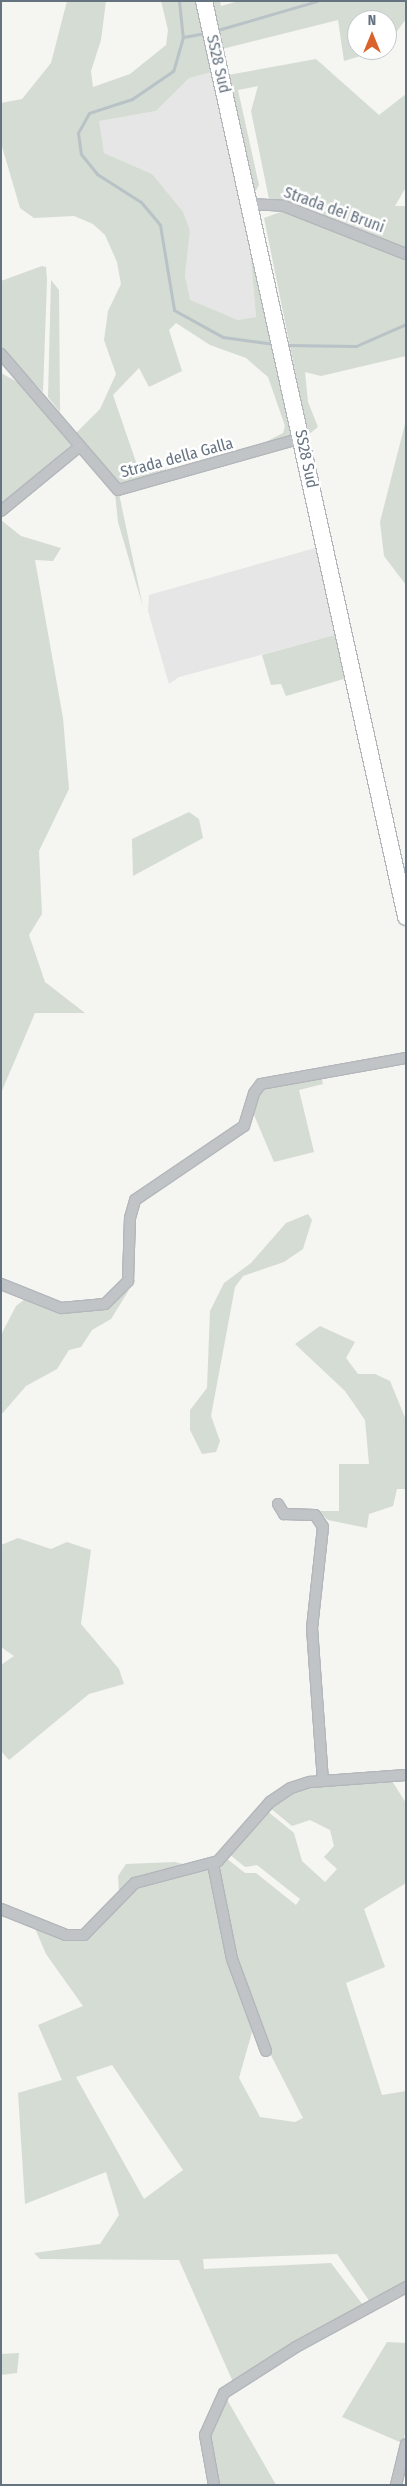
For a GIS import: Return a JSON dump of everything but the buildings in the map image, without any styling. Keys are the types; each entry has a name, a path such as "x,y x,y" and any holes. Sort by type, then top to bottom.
{"main road":[{"name":"SS28 Sud","path":"205,4 288,370 406,917"}],"street":[{"name":"Strada dei Bruni","path":"250,204 284,206 406,254"},
{"name":"Strada della Galla","path":"1,354 80,446 109,484 124,491 302,438"},
{"path":"1,510 80,446"},
{"path":"1,1284 61,1308 105,1304 128,1281 130,1218 135,1200 244,1126 254,1093 262,1084 406,1058"},
{"path":"278,1504 284,1514 315,1515 323,1527 312,1628 323,1781"},
{"path":"1,1909 66,1935 82,1935 135,1883 213,1864 278,1795 303,1783 406,1775"},
{"path":"213,1864 232,1959 266,2052"},
{"path":"214,2485 205,2436 224,2393 296,2347 406,2287"},
{"path":"396,2485 406,2444"}],"shaded area":[{"path":"67,1 106,1 101,40 91,71 93,87 130,74 166,45 168,30 161,1 199,1 215,71 189,78 156,111 99,121 104,153 152,174 183,212 190,231 185,276 190,300 238,320 256,317 250,247 291,437 256,447 283,433 285,426 268,377 246,358 210,345 176,323 169,330 182,371 149,387 139,368 113,395 137,465 161,457 168,475 122,487 111,480 76,433 100,409 116,374 104,340 108,311 121,284 117,262 105,235 93,224 74,216 34,218 20,208 1,143 1,103 22,99 51,63"},
{"path":"211,1 220,1 221,6 239,1 406,1 406,19 397,31 397,10 347,10 347,60 344,61 338,20 222,49"},
{"path":"316,59 379,115 406,94 406,187 395,206 406,206 406,250 269,199 251,111 258,86 238,90 259,185 255,192 228,75"},
{"path":"215,71 250,247 256,317 238,320 189,300 185,276 190,231 152,174 104,153 98,121 156,111 189,77"},
{"path":"286,210 406,259 406,356 321,376 305,372 308,402 318,427 308,435 264,218"},
{"path":"42,266 46,267 47,280 43,392 1,349 1,281"},
{"path":"51,280 59,290 60,412 48,397"},
{"path":"1,373 30,389 71,445 1,505"},
{"path":"406,420 406,585 384,556 380,522"},
{"path":"115,493 119,494 143,607 118,522"},
{"path":"1,520 21,536 61,548 53,561 35,560 63,718 69,789 39,851 42,914 29,935 45,982 85,1013 35,1013 1,1093"},
{"path":"319,547 338,634 179,677 169,684 148,611 149,595"},
{"path":"338,634 347,678 286,696 281,684 271,685 262,655"},
{"path":"189,812 199,819 203,838 133,876 132,839"},
{"path":"321,1075 323,1084 299,1090 314,1152 274,1162 254,1115 256,1096 263,1086"},
{"path":"308,1214 312,1220 303,1249 284,1262 243,1276 235,1287 211,1416 220,1441 216,1452 202,1454 190,1430 190,1410 207,1388 210,1311 224,1283 251,1263 286,1223"},
{"path":"129,1290 111,1319 92,1330 81,1347 69,1350 57,1369 26,1386 1,1415 1,1335 16,1306 25,1299 72,1312 96,1310"},
{"path":"320,1326 355,1342 346,1358 358,1374 375,1374 390,1381 406,1420 406,1489 397,1489 393,1506 369,1514 367,1528 328,1520 318,1511 339,1511 339,1464 369,1464 365,1420 345,1391 295,1344"},
{"path":"18,1538 51,1549 67,1542 91,1550 81,1624 119,1669 124,1684 89,1694 9,1760 1,1751 1,1665 14,1656 1,1647 1,1545"},
{"path":"392,1781 406,1803 406,1883 364,1909 385,1967 346,1983 382,2095 406,2091 406,2282 370,2302 337,2254 203,2259 204,2269 331,2263 363,2305 233,2382 179,2260 40,2259 34,2253 100,2244 119,2215 106,2172 25,2204 18,2093 62,2080 38,2025 83,2006 46,1954 34,1926 89,1936 134,1888 211,1869 218,1915 252,2032 239,2078 260,2117 295,2122 303,2118 254,2022 233,1954 216,1866 226,1858 245,1873 256,1873 296,1905 300,1899 257,1865 245,1867 229,1854 266,1810 294,1833 302,1861 325,1882 337,1869 324,1857 334,1846 330,1830 310,1820 292,1826 269,1807 308,1785","holes":["112,2065 183,2170 144,2199 76,2077"]},
{"path":"175,1862 191,1866 119,1893 118,1876 126,1864"},
{"path":"387,2342 406,2343 406,2431 402,2443 342,2417"},
{"path":"19,2353 17,2373 1,2375 1,2354"},
{"path":"225,2396 276,2485 217,2485 207,2438"}],"waterway":[{"path":"179,1 183,37 173,71 132,99 89,113 78,133 81,154 97,174 141,202 160,225 174,310 223,337 275,344"},
{"path":"214,31 317,1"},
{"path":"183,37 206,33"},
{"path":"286,345 356,346 406,324"}]}
